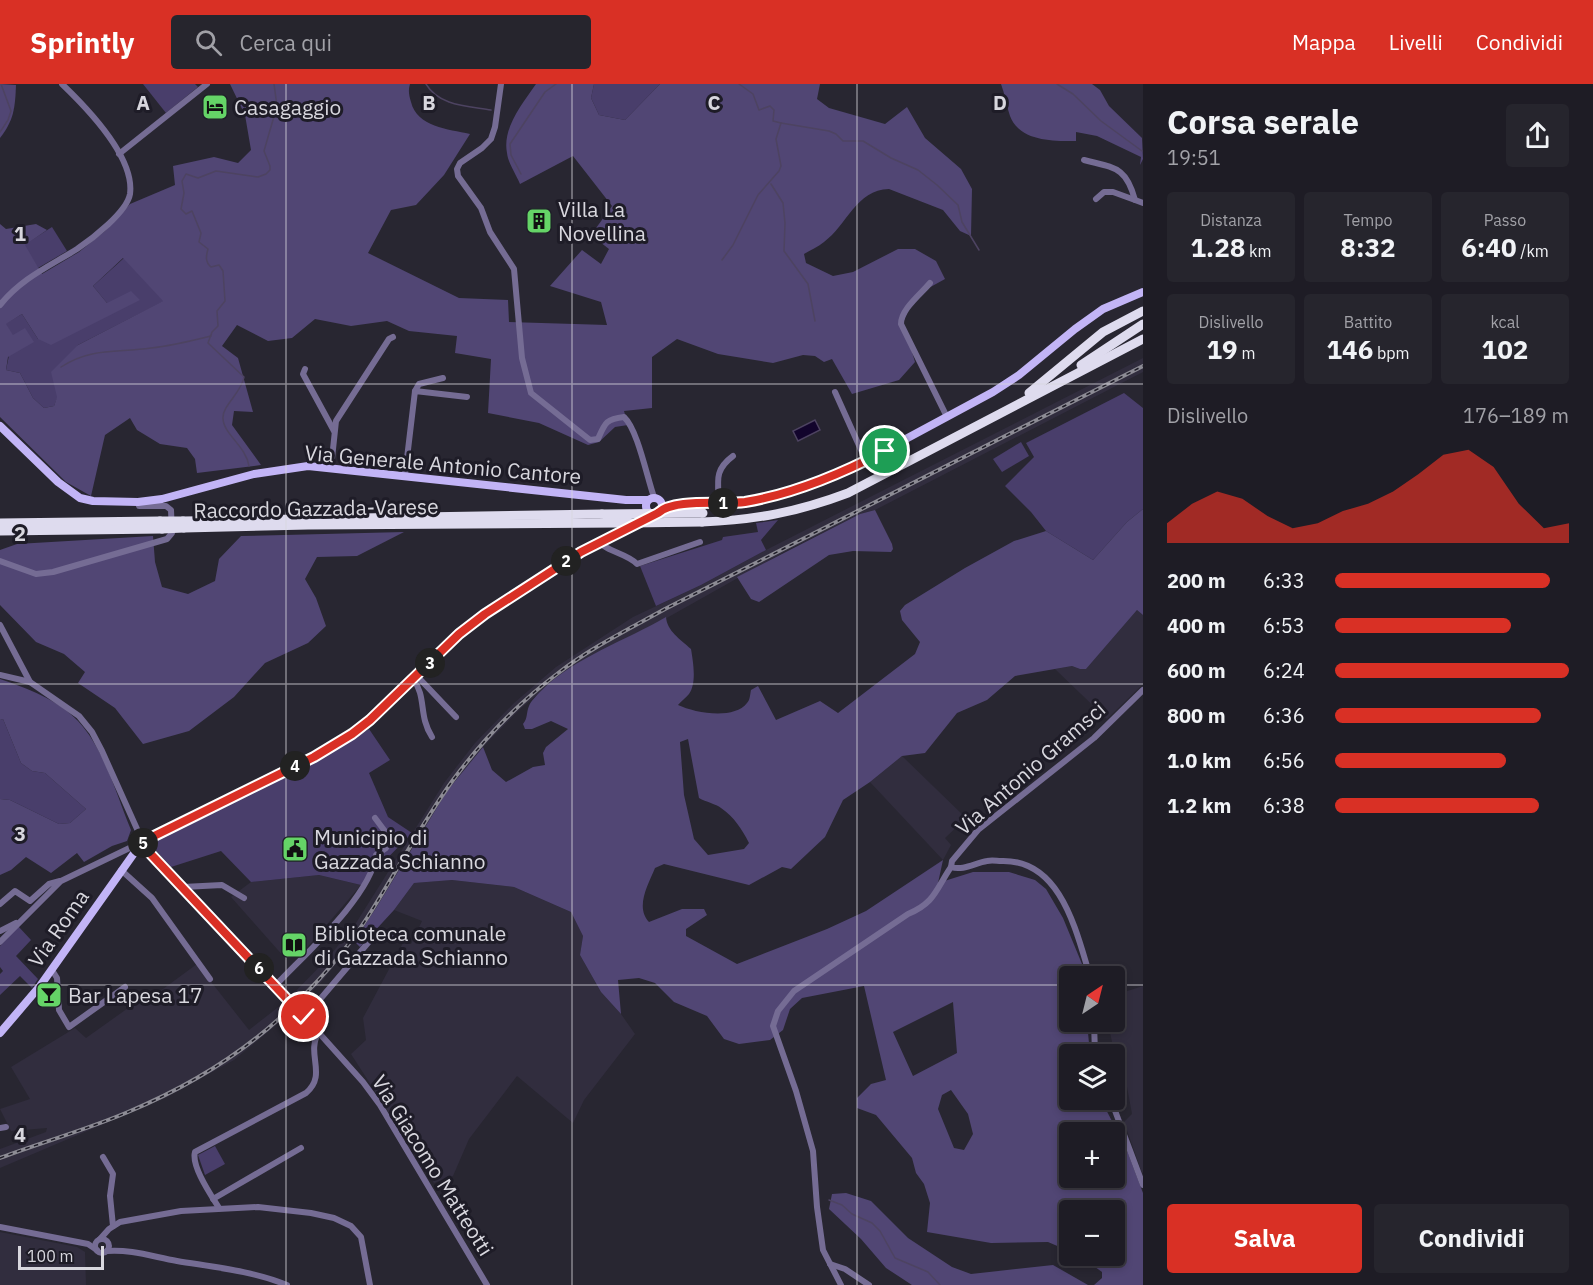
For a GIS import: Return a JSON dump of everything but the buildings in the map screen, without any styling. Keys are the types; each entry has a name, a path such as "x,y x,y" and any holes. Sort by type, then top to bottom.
{"highway":[{"name":"Raccordo Gazzada-Varese","path":"1014,406 1103,332 1143,311"},
{"path":"1044,390 1143,324"},
{"name":"Raccordo Gazzada-Varese","path":"579,519 602,514 753,519 813,507 874,480 1143,339"},
{"path":"1033,390 1078,356 1112,344"},
{"name":"Raccordo Gazzada-Varese","path":"602,514 632,524"},
{"name":"Raccordo Gazzada-Varese","path":"0,531 183,524 320,525 579,519 632,524 702,518"},
{"name":"Raccordo Gazzada-Varese","path":"0,523 161,525"}],"main road":[{"path":"142,842 314,757 352,734 370,720 459,634 485,614 548,572 649,512 665,506 744,502 804,487 866,461 993,392 1019,375 1103,309 1143,292"},
{"name":"Via Generale Antonio Cantore","path":"0,426 70,492 80,498 93,501 138,502 162,499 254,474 308,466 626,500 651,499"},
{"path":"649,512 651,499 665,506"},
{"name":"Via Generale Antonio Cantore","path":"626,500 649,512"},
{"name":"Via Roma","path":"0,1032 26,1004 52,970 142,842"}],"street":[{"path":"119,154 207,84"},
{"path":"501,84 491,139 460,163 457,169 458,176 481,208 490,232 514,269 522,358 531,393 590,440 598,439 607,421 624,417 632,430 651,499"},
{"path":"0,305 8,294 26,278 78,248 102,230 126,204 130,194 129,178 119,154 91,112 64,85"},
{"path":"1084,160 1119,170 1129,182 1135,200"},
{"path":"1096,199 1104,192 1113,192 1143,203"},
{"path":"930,283 905,312 901,324 947,417"},
{"path":"331,468 336,421 388,339 393,337"},
{"path":"305,369 303,374 334,431"},
{"path":"405,475 415,391 419,384 443,378"},
{"path":"415,391 467,397"},
{"path":"835,392 866,461"},
{"path":"719,503 719,471 724,463 733,456"},
{"path":"0,561 36,574 53,572 167,539 172,533 171,510 166,506 139,506 138,502"},
{"path":"600,542 604,547 623,554 638,564 700,542"},
{"path":"0,625 30,682"},
{"path":"0,675 30,682"},
{"path":"415,677 456,717"},
{"path":"415,677 420,688 423,718 432,737"},
{"name":"Via Giacomo Matteotti","path":"30,682 79,716 92,732 146,849 276,985 363,1082 380,1105 487,1285"},
{"name":"Via Antonio Gramsci","path":"841,1285 823,1250 813,1152 796,1091 773,1026 778,1011 794,991 908,914 921,909 931,900 951,867 952,861 978,830 1094,738 1143,690"},
{"path":"276,985 356,898 371,876 375,867 376,855 386,848 390,838 375,818"},
{"path":"0,904 15,891 30,901 49,884 61,881 142,842"},
{"path":"951,867 1010,860 1035,867 1045,875 1068,910 1087,966"},
{"path":"121,870 152,898 210,979"},
{"path":"0,942 61,881"},
{"path":"183,887 222,885 244,898"},
{"path":"0,931 19,922"},
{"path":"303,1015 373,937 385,933 402,939"},
{"path":"52,970 57,978 59,1010 69,1027 124,987"},
{"path":"219,1208 193,1158 195,1152 312,1088 316,1075 313,1040 319,1032"},
{"path":"1115,1110 1143,1185"},
{"path":"213,1199 301,1148"},
{"path":"88,1244 100,1252 111,1227 110,1196 113,1174 103,1157"},
{"path":"111,1227 120,1222 181,1210 258,1207 311,1213 333,1218 351,1226 361,1237 370,1285"},
{"path":"0,1227 88,1244 104,1243 117,1250 241,1273 287,1285"},
{"path":"97,1250 104,1243"},
{"path":"830,1264 845,1269 869,1285"},
{"path":"837,1277 854,1276"}],"shaded area":[{"path":"0,84 16,85 13,113 0,138"},
{"path":"143,84 195,84 198,87 166,113"},
{"path":"230,84 410,84 411,102 420,117 434,126 470,134 444,175 416,205 391,210 368,253 459,298 508,300 509,322 607,325 601,302 550,286 582,250 601,264 609,249 591,235 612,206 573,156 520,184 510,165 506,144 508,134 520,108 536,84 594,84 591,98 599,115 625,120 660,84 820,84 817,99 829,108 885,124 907,107 925,138 961,169 972,189 971,236 960,231 943,210 889,189 868,195 832,235 822,244 804,254 806,263 833,276 853,272 898,249 915,249 936,261 945,279 916,295 903,322 915,362 899,380 852,394 832,359 824,362 815,356 803,355 773,363 718,354 677,339 652,357 652,408 624,411 628,425 615,427 599,442 588,445 539,423 488,413 491,359 455,353 457,336 409,331 387,321 351,326 315,319 292,338 268,341 237,325 222,346 238,358 253,412 234,411 232,425 261,465 197,473 195,459 187,448 160,444 137,430 130,418 105,435 91,496 66,482 0,417 0,224 6,229 36,224 47,230 25,245 42,274 79,252 105,231 130,204 175,185 173,166 214,157 238,163 251,150 245,115","holes":["123,258 163,301 78,345 51,372 57,397 54,406 44,408 33,398 20,373 6,370 8,357 34,342 25,328 13,335 6,324 22,314 38,339 51,345 140,300 131,291 107,303 93,286"]},
{"path":"594,84 660,84 625,120 599,115 591,98"},
{"path":"1001,84 1092,84 1100,90 1109,106 1142,138 1143,159 1140,165 1141,157 1097,136 1076,132 1076,141 1058,141 1038,138 1021,131 1010,116"},
{"path":"52,227 67,251 38,268 24,245"},
{"path":"124,258 164,301 78,345 54,406 44,408 33,398 20,373 6,370 13,336 5,324 22,314 38,339 107,303 93,286"},
{"path":"1143,358 1143,372 875,510 860,514 784,552 562,674 520,709 483,747 447,791 354,941 322,981 293,1011 234,1060 167,1097 0,1168 0,1149 46,1132 47,1128 11,1131 0,1109 30,1099 11,1067 75,1028 86,1038 145,996 148,1000 197,964 249,1030 286,1001 329,957 356,923 444,783 475,743 514,703 556,667 633,617 701,585"},
{"path":"1124,393 1143,408 1143,509 1127,522 1093,560 1046,531 1005,486 1034,457 1026,443"},
{"path":"815,420 820,430 798,441 793,431"},
{"path":"1021,442 1029,456 1002,472 993,459"},
{"path":"1143,509 1143,615 1137,610 1086,669 1072,666 1015,676 987,700 957,713 925,753 902,756 843,800 825,837 791,869 782,867 749,885 664,864 655,868 644,896 643,910 649,922 682,909 704,909 707,915 686,929 686,936 737,964 827,929 866,911 943,860 938,883 973,872 1009,872 1035,880 1046,889 1063,918 1082,964 1082,966 1059,966 1059,1032 1088,1032 1089,1044 1059,1044 1059,1110 1106,1110 1112,1122 1059,1122 1059,1188 1125,1188 1125,1146 1143,1193 1143,1285 1094,1285 1102,1278 1102,1272 1094,1266 1125,1266 1125,1200 1059,1200 1059,1247 1048,1242 991,1243 927,1232 930,1203 924,1184 916,1173 912,1158 876,1115 857,1108 857,1098 871,1084 886,1080 864,986 802,998 790,1009 783,1030 770,1040 739,1044 724,1039 707,1016 674,1002 655,983 639,978 618,980 621,1014 601,992 580,955 583,936 571,912 514,887 452,880 414,883 394,910 360,947 354,941 447,791 483,747 492,770 506,782 533,767 545,765 543,753 546,747 568,729 551,721 532,729 525,729 523,724 529,706 554,679 584,659 666,617 671,631 691,649 693,660 694,678 691,689 678,705 704,712 733,712 747,703 751,690 758,686 776,720 820,701 838,713 915,654 920,642 902,620 900,611 905,605 965,568 1014,541 1046,531 1093,560 1127,522","holes":["688,739 699,798 719,807 734,819 749,843 744,849 708,855 694,839 684,795 680,742","953,1002 957,1053 913,1076 893,1032","951,1090 968,1114 973,1134 964,1150 954,1148 938,1109 942,1095"]},
{"path":"875,510 892,544 891,552 853,551 829,555 759,602 751,599 737,577 860,514"},
{"path":"778,520 761,540 766,550 656,606 640,566 722,540 723,537 758,532 756,523"},
{"path":"404,532 357,556 317,557 305,579 316,598 326,626 308,643 265,663 234,697 189,731 143,744 115,708 78,683 85,672 64,654 36,642 0,605 0,550 17,544 153,536 155,562 162,587 188,594 215,581 219,559 241,536"},
{"path":"1137,610 1143,615 1143,684 1107,719 1055,669 1072,666 1086,669"},
{"path":"0,679 52,701 78,721 96,745 115,787 131,830 127,841 112,846 84,862 77,853 51,873 26,857 11,870 0,875 0,799 10,800 59,824 70,823 86,809 45,773 32,771 21,763 3,719 0,720"},
{"path":"3,719 21,763 32,771 45,773 86,809 70,823 59,824 10,800 0,799 0,720"},
{"path":"369,729 390,760 369,773 388,817 412,833 361,885 319,875 251,882 221,851 171,867 150,844 321,759"},
{"path":"902,756 966,818 945,838 951,845 943,860 870,782"},
{"path":"319,875 361,885 299,957 285,958 231,897 251,882"},
{"path":"452,880 514,887 571,912 583,936 580,955 601,992 635,1034 584,1100 573,1123 517,1076 469,1139 453,1176 434,1183 351,1054 366,1040 363,1018 403,943 411,944 422,921 394,910 414,883"},
{"path":"18,926 31,940 16,956 38,979 32,988 20,976 0,995 0,974 3,971 0,967 0,946"},
{"path":"1143,986 1142,1173 1124,1122 1132,1114 1125,1076 1125,1044 1112,1044 1110,1032 1125,1032 1125,992"},
{"path":"215,1146 225,1164 205,1175 198,1155"},
{"path":"846,1193 871,1201 908,1238 952,1267 971,1274 1053,1265 1088,1285 912,1285 886,1268 861,1239 829,1209 832,1194"},
{"path":"0,1232 77,1247 85,1252 86,1285 0,1285"}],"waterway":[{"path":"0,132 11,111 1,84"},
{"path":"249,466 244,452 227,429 223,418 244,377 208,343 212,332 218,326 217,311 225,301 223,271 219,265 211,267 209,265 206,259 208,249 199,242 201,233 192,211 186,214 181,209 184,193 182,181 186,174 198,178 216,171 258,177 270,170 264,151 277,106 274,84"},
{"path":"426,84 438,97 446,101 491,110"},
{"path":"521,174 511,155 510,144 545,92 556,84"},
{"path":"722,260 733,245 758,195 781,166 776,139 781,123 773,121 774,110 770,106 759,110 753,94 739,84"},
{"path":"1057,84 1073,94 1101,121 1142,151"},
{"path":"781,123 829,131 843,141 863,141 891,158 918,170 958,205 962,222 979,250"},
{"path":"771,184 783,203 784,251 808,284 815,321"},
{"path":"61,367 83,356 158,347 211,336"},
{"path":"829,1200 872,1223 880,1231 895,1258 928,1272 940,1285"}],"railway":[{"path":"0,1158 149,1103 189,1083 264,1032 305,994 358,932 430,814 464,765 514,710 570,665 610,639 665,609 1143,366"}],"place":[{"name":"Casagaggio","path":"215,107"},
{"name":"Villa La Novellina","path":"539,221"},
{"name":"Municipio di Gazzada Schianno","path":"295,849"},
{"name":"Biblioteca comunale di Gazzada Schianno","path":"294,945"},
{"name":"Bar Lapesa 17","path":"49,995"}],"route":[{"path":"304,1017 146,849 142,842 314,757 352,734 370,720 461,632 485,614 581,552 632,525 670,506 744,502 804,487 850,469 885,451"}]}
